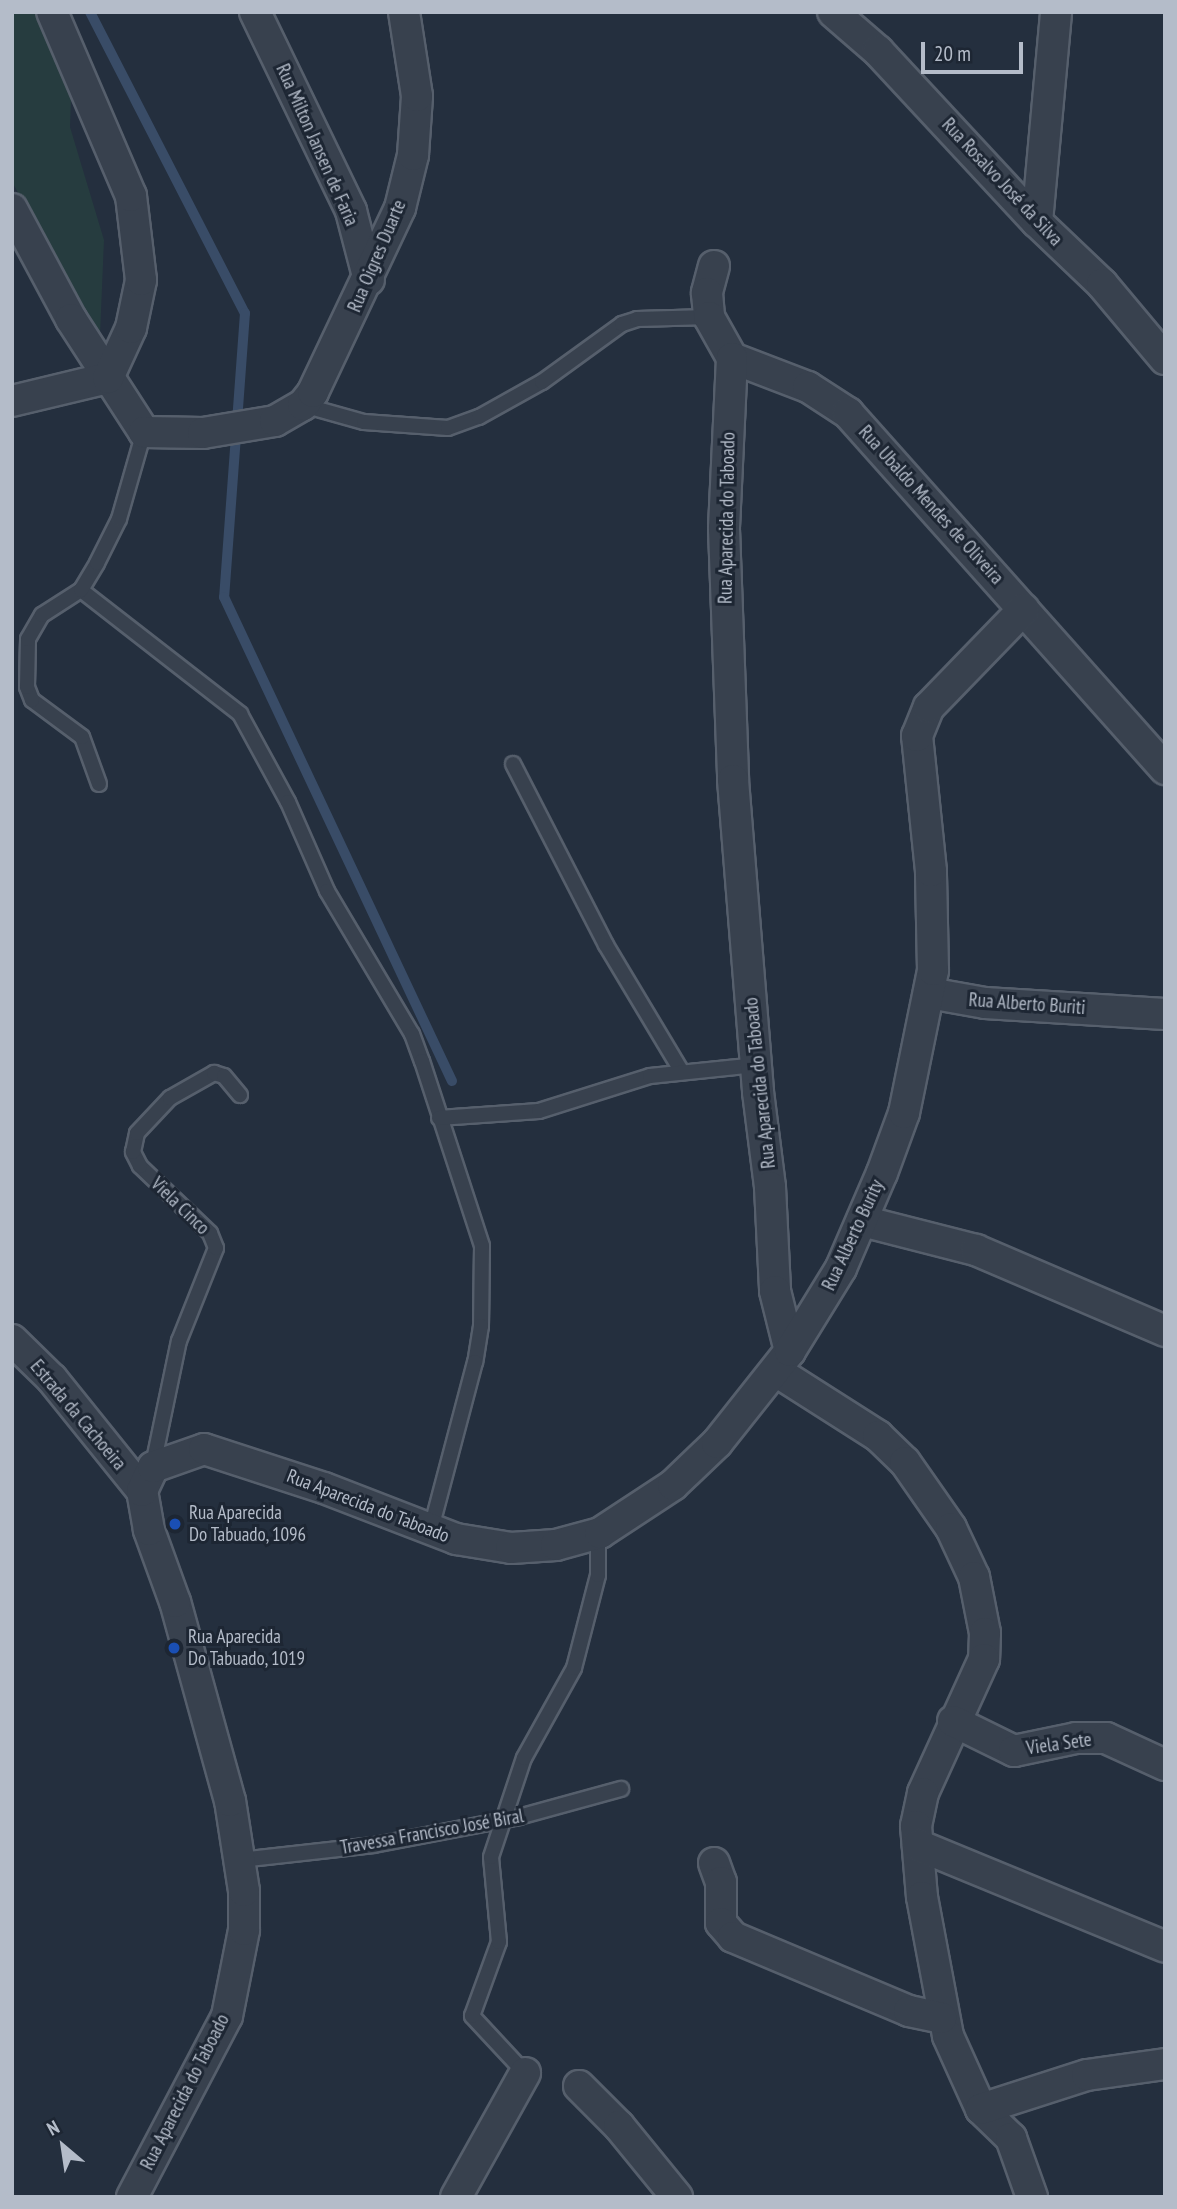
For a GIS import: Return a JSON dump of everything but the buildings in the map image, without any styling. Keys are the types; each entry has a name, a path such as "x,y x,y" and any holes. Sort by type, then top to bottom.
{"street":[{"path":"52,12 131,196 141,280 131,328 108,378"},
{"name":"Rua Milton Jansen de Faria","path":"255,12 351,211 369,280"},
{"name":"Rua Oigres Duarte","path":"303,405 369,280 400,208 413,155 417,96 404,12"},
{"name":"Rua Rosalvo José da Silva","path":"833,12 878,51 1037,222 1102,284 1165,359"},
{"path":"1037,222 1056,12"},
{"path":"12,209 108,378 144,432 203,433 248,427 275,422 303,405"},
{"path":"714,266 707,293 709,317 732,358"},
{"name":"Rua Ubaldo Mendes de Oliveira","path":"732,358 808,387 848,413 1165,769"},
{"name":"Rua Aparecida do Taboado","path":"132,2197 227,2016 244,1930 240,1860 203,1695 149,1530 147,1479 204,1449 324,1488 456,1539 511,1548 556,1545 598,1533 631,1516 673,1485 724,1435 783,1361 775,1291 770,1187 757,1065 726,632 724,529 732,358"},
{"path":"12,401 108,378"},
{"path":"929,993 934,930 917,736 929,707 1024,609"},
{"name":"Rua Alberto Buriti","path":"929,993 985,1003 1165,1014"},
{"name":"Rua Alberto Burity","path":"783,1361 841,1268 862,1221 904,1113 929,993"},
{"path":"862,1221 976,1250 1165,1331"},
{"name":"Estrada da Cachoeira","path":"12,1339 147,1479"},
{"path":"783,1361 878,1436 905,1462 951,1528 974,1577 985,1633 984,1659 953,1721 923,1793 916,1826 941,2018 981,2109 1011,2137 1032,2197"},
{"name":"Viela Sete","path":"953,1721 1014,1751 1076,1738 1106,1738 1165,1765"},
{"path":"918,1845 1165,1947"},
{"path":"714,1863 721,1882 721,1923 733,1937 909,2011 941,2018"},
{"path":"981,2109 1087,2075 1165,2064"},
{"path":"456,2197 525,2073"},
{"path":"579,2086 620,2126 677,2197"}],"lane":[{"path":"303,405 364,422 448,428 479,417 542,382 622,324 637,318 709,317"},
{"path":"99,784 82,737 39,709 27,687 28,639 33,625 81,590 120,519 144,432"},
{"path":"81,590 240,714 288,802 327,891 412,1034 479,1233 483,1292 475,1362 431,1529"},
{"path":"513,764 606,945 682,1072"},
{"path":"439,1118 539,1111 650,1076 757,1065"},
{"name":"Viela Cinco","path":"147,1479 179,1341 216,1248 210,1233 158,1185 133,1152 137,1133 170,1098 214,1073 224,1076 240,1095"},
{"path":"525,2073 472,2015 499,1942 491,1857 532,1741 574,1668 598,1575 598,1533"},
{"name":"Travessa Francisco José Biral","path":"240,1860 374,1845 503,1819 621,1789"}],"green space":[{"path":"12,12 40,12 72,74 70,127 104,240 100,336 12,182"}],"waterway":[{"path":"90,12 245,313 224,597 452,1081"}],"place":[{"name":"Rua Aparecida Do Tabuado, 1096","path":"175,1524"},
{"name":"Rua Aparecida Do Tabuado, 1019","path":"174,1648"}]}
